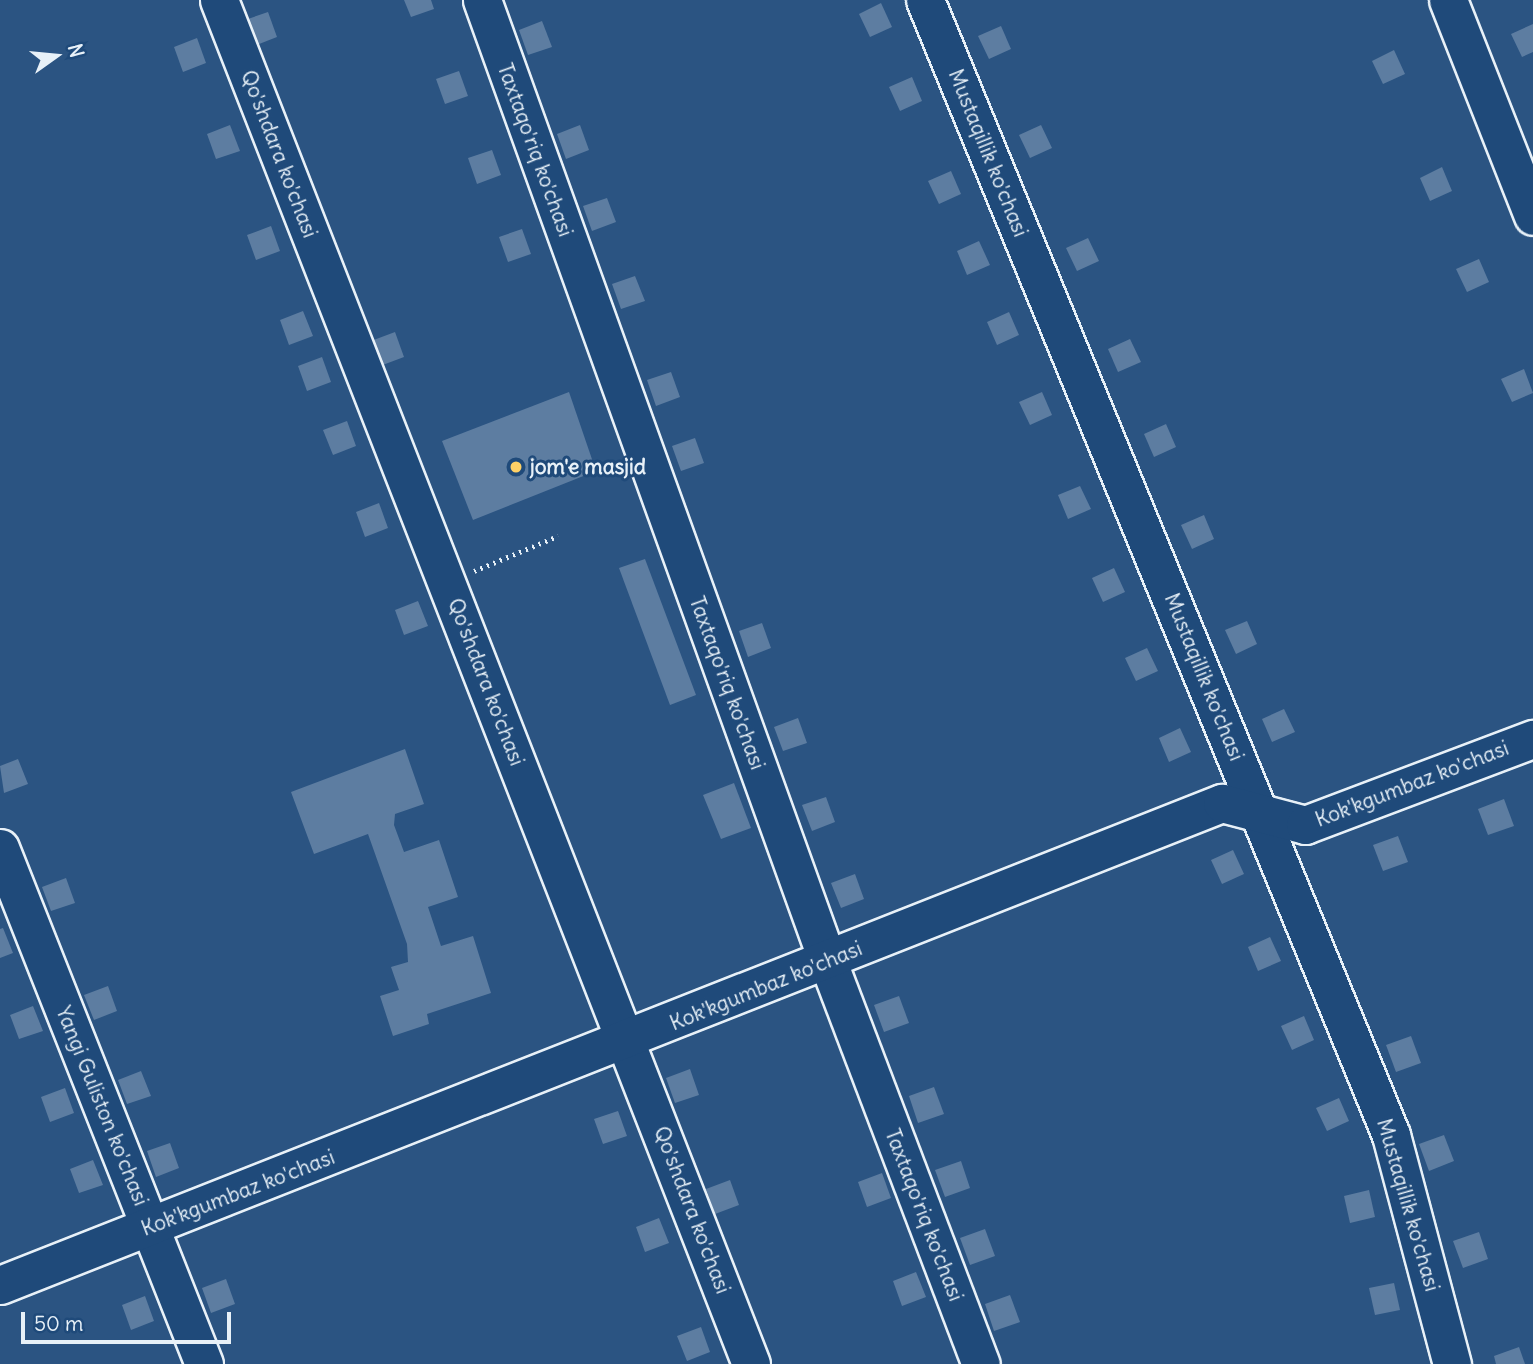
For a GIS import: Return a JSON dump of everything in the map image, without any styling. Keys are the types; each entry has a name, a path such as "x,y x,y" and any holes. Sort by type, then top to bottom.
{"street":[{"name":"Qo'shdara ko'chasi","path":"219,0 751,1364"},
{"name":"Taxtaqo'riq ko'chasi","path":"482,0 828,962 981,1364"},
{"name":"Mustaqillik ko'chasi","path":"925,0 1391,1135 1452,1364"},
{"path":"1448,0 1533,216"},
{"name":"Kok'kgumbaz ko'chasi","path":"0,1285 828,962 1222,803 1262,816 1305,825 1533,739"},
{"name":"Yangi Guliston ko'chasi","path":"0,848 204,1364"}],"path":[{"path":"447,582 558,536"}],"building":[{"path":"404,0 431,0 434,9 411,17"},
{"path":"881,3 892,27 870,37 859,14"},
{"path":"268,12 277,37 254,46 245,20"},
{"path":"542,21 552,47 528,55 519,30"},
{"path":"1533,24 1533,52 1522,57 1511,34"},
{"path":"1001,26 1011,49 989,59 978,36"},
{"path":"197,38 206,63 183,72 174,47"},
{"path":"1394,50 1405,74 1383,84 1372,61"},
{"path":"459,71 468,96 445,104 436,79"},
{"path":"912,77 922,101 900,111 889,87"},
{"path":"230,125 240,151 216,159 207,134"},
{"path":"580,125 589,150 566,159 557,134"},
{"path":"1041,125 1052,148 1030,158 1019,135"},
{"path":"492,150 501,175 477,184 468,158"},
{"path":"1442,167 1452,191 1430,201 1420,178"},
{"path":"951,171 961,194 939,204 928,181"},
{"path":"607,198 616,222 592,231 583,206"},
{"path":"271,226 280,251 256,260 247,235"},
{"path":"522,229 531,254 508,262 499,237"},
{"path":"1088,238 1099,261 1077,271 1066,248"},
{"path":"979,241 990,265 967,275 957,251"},
{"path":"1479,259 1489,282 1467,292 1456,269"},
{"path":"635,276 645,301 621,309 612,284"},
{"path":"303,311 313,336 289,345 280,320"},
{"path":"1009,312 1019,335 997,345 987,322"},
{"path":"395,332 404,357 380,366 371,341"},
{"path":"1130,339 1141,362 1118,372 1108,349"},
{"path":"322,357 331,382 307,391 298,366"},
{"path":"1524,369 1533,393 1512,402 1501,379"},
{"path":"671,372 680,397 656,406 647,380"},
{"path":"569,392 596,471 473,520 442,441"},
{"path":"1042,392 1052,415 1030,425 1019,402"},
{"path":"347,421 356,446 333,455 323,430"},
{"path":"1166,424 1176,447 1154,457 1144,434"},
{"path":"695,438 704,463 681,471 672,446"},
{"path":"1080,486 1091,509 1068,519 1058,495"},
{"path":"379,503 388,528 365,537 356,512"},
{"path":"1204,515 1214,539 1192,549 1181,525"},
{"path":"645,559 696,695 670,705 619,568"},
{"path":"1114,568 1125,592 1103,602 1092,578"},
{"path":"418,601 428,626 404,635 395,610"},
{"path":"1247,621 1257,644 1236,654 1225,630"},
{"path":"762,623 771,648 748,657 739,631"},
{"path":"1147,648 1158,671 1136,681 1125,658"},
{"path":"1284,709 1295,732 1272,742 1262,719"},
{"path":"798,718 807,743 783,751 774,727"},
{"path":"1180,728 1191,752 1169,762 1159,738"},
{"path":"405,749 424,804 395,814 394,825 404,852 439,840 458,897 428,907 441,946 473,936 491,993 427,1014 429,1024 393,1036 380,996 399,990 391,967 408,962 407,944 368,834 314,854 291,792"},
{"path":"18,759 28,784 4,793 0,766"},
{"path":"734,783 751,828 721,839 703,795"},
{"path":"826,797 835,822 812,831 802,805"},
{"path":"1504,799 1514,826 1488,835 1478,809"},
{"path":"1398,836 1408,862 1383,871 1373,845"},
{"path":"1233,850 1244,874 1222,884 1211,860"},
{"path":"855,874 864,899 841,908 831,883"},
{"path":"66,878 75,903 51,911 42,887"},
{"path":"3,928 13,953 0,958 0,929"},
{"path":"1270,937 1281,961 1258,971 1248,947"},
{"path":"108,986 117,1011 94,1020 84,995"},
{"path":"899,996 909,1023 884,1032 874,1005"},
{"path":"33,1006 43,1031 19,1039 10,1015"},
{"path":"1304,1016 1314,1040 1292,1050 1281,1026"},
{"path":"1411,1036 1421,1063 1396,1072 1386,1045"},
{"path":"690,1069 699,1095 675,1103 666,1078"},
{"path":"141,1071 151,1096 127,1104 118,1080"},
{"path":"934,1087 944,1114 918,1123 909,1096"},
{"path":"65,1088 74,1113 50,1122 41,1097"},
{"path":"1339,1098 1349,1121 1327,1131 1316,1108"},
{"path":"618,1111 627,1136 603,1144 594,1119"},
{"path":"1444,1135 1454,1161 1429,1171 1419,1144"},
{"path":"170,1143 179,1168 156,1177 147,1151"},
{"path":"93,1160 103,1185 79,1193 70,1169"},
{"path":"961,1161 970,1188 945,1197 935,1170"},
{"path":"882,1173 891,1198 867,1207 858,1182"},
{"path":"730,1180 739,1205 715,1214 706,1189"},
{"path":"1369,1190 1375,1217 1350,1223 1344,1196"},
{"path":"659,1218 669,1243 645,1252 636,1227"},
{"path":"985,1229 995,1256 970,1265 960,1238"},
{"path":"1479,1232 1488,1259 1463,1268 1453,1241"},
{"path":"916,1272 926,1297 902,1306 893,1281"},
{"path":"226,1279 235,1304 211,1313 202,1288"},
{"path":"1394,1283 1400,1310 1375,1315 1369,1288"},
{"path":"1010,1295 1020,1322 994,1331 985,1304"},
{"path":"145,1296 154,1321 131,1330 122,1305"},
{"path":"701,1327 710,1352 687,1361 677,1336"},
{"path":"1519,1347 1525,1364 1496,1364 1494,1356"}],"place":[{"name":"jom'e masjid","path":"516,467"}]}
